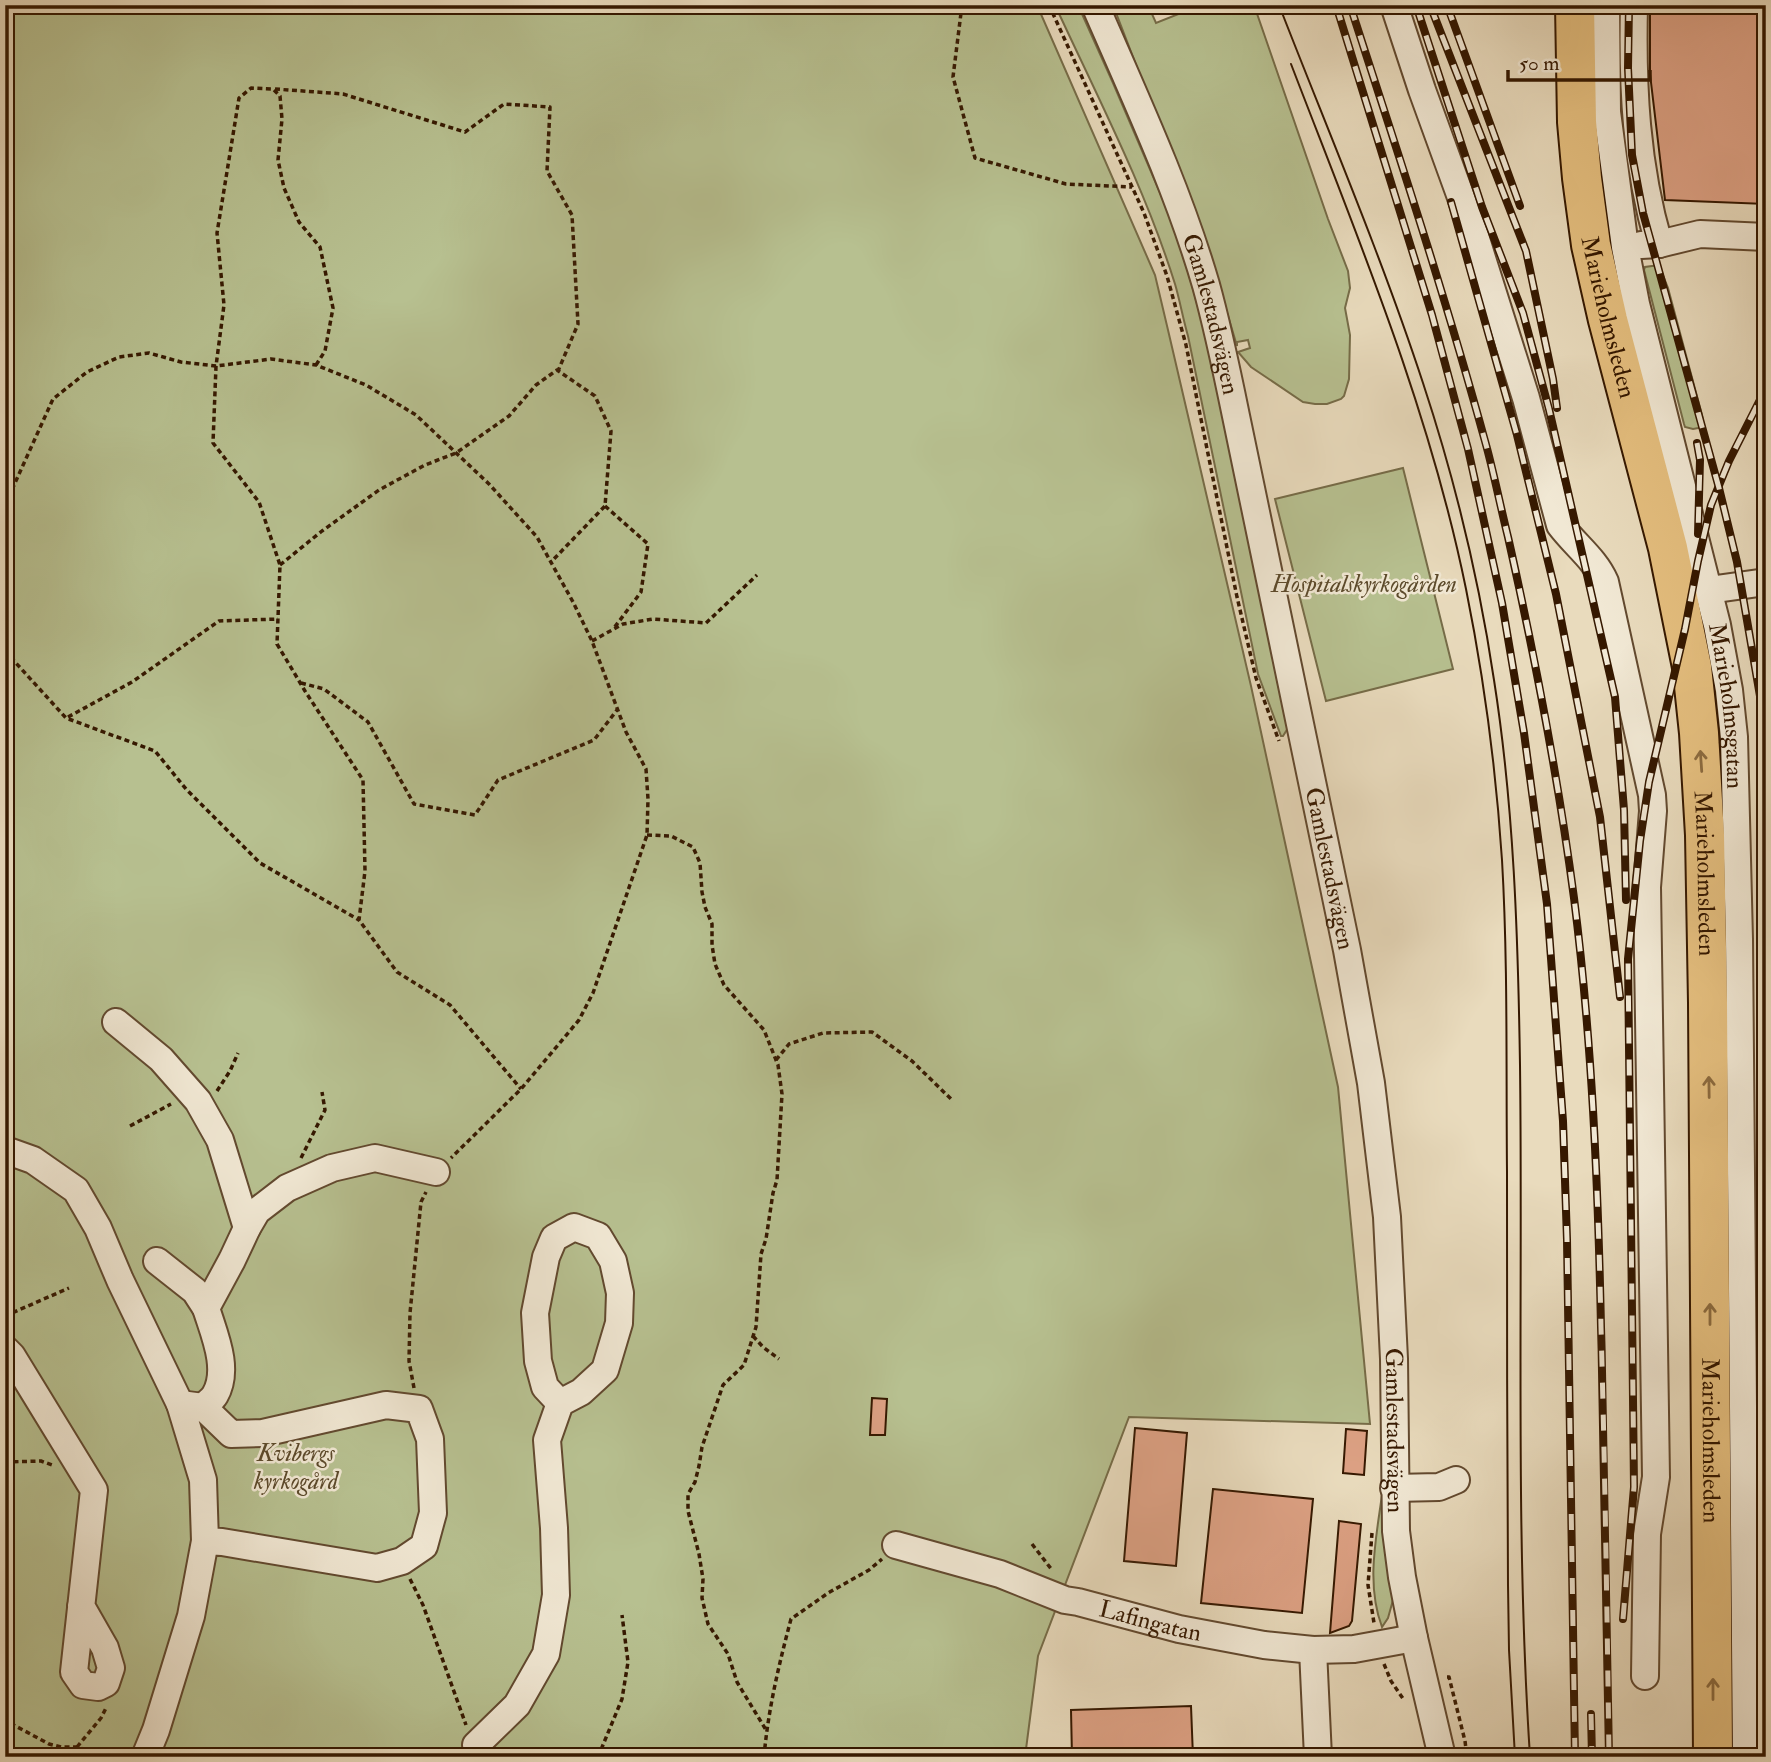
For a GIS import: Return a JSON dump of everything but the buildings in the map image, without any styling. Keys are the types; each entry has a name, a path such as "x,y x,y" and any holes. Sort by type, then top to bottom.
{"highway":[{"name":"Marieholmsleden","path":"1550,5 1552,142 1559,210 1572,276 1616,442 1662,643 1674,744 1680,844 1683,1006 1689,1757"},
{"name":"Marieholmsleden","path":"1576,5 1577,122 1591,245 1668,548 1692,667 1700,744 1708,1003 1713,1757"}],"street":[{"name":"Gamlestadsvägen","path":"1095,5 1185,221 1206,284 1221,343 1339,913 1371,1083 1387,1217 1394,1359 1394,1488 1397,1542 1414,1638 1442,1757"},
{"path":"1394,5 1479,249 1526,398 1560,525 1571,541 1595,563 1605,582 1652,795 1647,887 1656,1477 1647,1534 1646,1676"},
{"name":"Marieholmsgatan","path":"1606,5 1607,113 1625,247 1636,304 1717,625 1729,690 1734,737 1755,1384 1746,1757"},
{"path":"1634,5 1637,132 1648,206 1659,244"},
{"path":"1625,247 1659,244 1700,234 1766,237"},
{"path":"1709,590 1766,583"},
{"path":"116,1022 161,1059 197,1101 220,1140 247,1228"},
{"path":"5,1150 33,1160 76,1190 98,1228 120,1280 191,1405 203,1480 205,1541 191,1616 145,1757"},
{"path":"206,1308 257,1211 287,1188 332,1168 375,1158 436,1172"},
{"path":"476,1745 517,1706 546,1654 556,1595 547,1440 560,1403 581,1392 605,1370 619,1323 621,1293 613,1261 598,1236 574,1227 554,1238 546,1256 536,1313 541,1374 545,1387 560,1403"},
{"path":"157,1261 195,1291 206,1308 219,1350 220,1381 214,1397 191,1405"},
{"path":"5,1349 12,1356 94,1490 81,1606 105,1648 111,1668 106,1683"},
{"path":"191,1405 231,1434 263,1433 386,1405 419,1409 430,1439 433,1513 424,1546 402,1561 377,1569 205,1541"},
{"path":"1394,1488 1439,1487 1456,1480"},
{"name":"Lafingatan","path":"896,1545 1000,1574 1065,1600 1154,1623 1264,1645 1313,1650 1354,1649 1414,1638"},
{"path":"1313,1650 1318,1757"}],"path":[{"path":"962,5 953,77 975,158 1066,184 1132,187"},
{"path":"1049,5 1144,213 1167,276 1186,345 1256,678 1282,748"},
{"path":"281,565 379,490 456,453 509,415 536,385 558,371 578,324 572,215 547,171 550,107 504,104 465,132 343,94 251,88 239,98 217,233 224,305 216,366 213,443 259,502 281,565 277,644 363,780 365,870 359,920"},
{"path":"273,89 280,96 282,119 278,160 284,188 299,222 320,247 333,308 325,351 316,365"},
{"path":"5,505 53,399 87,372 119,358 149,353 181,362 216,366 271,359 316,365 366,385 416,415 489,484 537,537 592,641 626,732 646,769 646,835 593,993 579,1020 521,1089 436,1172 421,1202 408,1361 419,1409"},
{"path":"551,562 605,506 611,431 595,396 558,371"},
{"path":"605,506 648,544 641,592 614,629"},
{"path":"592,641 624,624 653,619 706,623 757,575"},
{"path":"66,718 132,682 219,621 278,618"},
{"path":"5,651 66,718 156,751 186,789 260,863 359,920 397,972 450,1005 521,1089"},
{"path":"300,683 324,689 368,722 414,804 475,815 498,780 594,740 617,710"},
{"path":"646,835 671,836 692,847 700,863 702,892 712,924 715,964 724,985 764,1030 776,1060 782,1094 777,1180 761,1254 756,1327 744,1365 723,1385 702,1447 695,1482 688,1494 688,1511 699,1554 703,1579 702,1598 708,1625 728,1654 737,1682 766,1730"},
{"path":"776,1060 789,1044 823,1033 872,1032 912,1061 951,1100"},
{"path":"130,1126 212,1098 238,1053"},
{"path":"296,1184 296,1168 325,1110 322,1092"},
{"path":"5,1316 69,1288"},
{"path":"753,1336 779,1360"},
{"path":"5,1462 41,1461 71,1471 84,1472"},
{"path":"1373,1524 1368,1585 1378,1645 1391,1681 1407,1704"},
{"path":"764,1757 766,1730 791,1619 828,1593 869,1570 896,1545"},
{"path":"402,1561 422,1605 476,1745"},
{"path":"598,1757 622,1699 628,1662 622,1615"},
{"path":"1445,1678 1449,1677 1467,1757"},
{"path":"77,1747 106,1708 106,1683"},
{"path":"5,1717 10,1723 49,1744 77,1747 108,1757"}],"green space":[{"name":"Kvibergs kyrkogård","path":"5,5 1037,5 1155,275 1168,330 1251,686 1338,1087 1370,1424 1129,1417 1038,1656 1025,1757 5,1757"},
{"path":"1055,5 1078,5 1170,216 1189,275 1223,409 1288,728 1283,736 1258,674 1175,284 1135,178"},
{"path":"1113,5 1148,5 1156,23 1201,5 1254,5 1348,271 1350,288 1345,308 1350,335 1349,379 1341,399 1327,404 1303,402 1251,367 1238,352 1250,348 1248,340 1237,342 1237,346 1212,262"},
{"path":"1659,265 1668,288 1704,427 1693,429 1685,427 1684,424 1644,270 1645,267"},
{"name":"Hospitalskyrkogården","path":"1403,468 1453,669 1326,701 1275,499"},
{"path":"1382,1495 1387,1565 1393,1600 1388,1618 1382,1627 1373,1578"}],"tram line":[{"path":"1279,5 1390,288 1435,419 1473,567 1501,728 1514,872 1518,968 1521,1497 1530,1757"},
{"path":"1291,64 1366,258 1412,388 1432,454 1466,589 1493,758 1502,860 1505,938 1508,1585 1515,1757"}],"railway":[{"path":"1336,5 1432,315 1468,449 1502,603 1524,733 1547,904 1563,1121 1575,1757"},
{"path":"1350,5 1437,277 1488,453 1537,672 1568,853 1590,1058 1596,1166 1604,1434 1609,1757"},
{"path":"1416,5 1482,207 1523,313 1549,409 1615,697 1624,810 1626,900"},
{"path":"1430,5 1526,251 1557,408"},
{"path":"1447,5 1520,206"},
{"path":"1629,5 1628,68 1632,155 1643,213 1737,562 1766,731"},
{"path":"1451,202 1517,435 1556,594 1600,817 1620,997"},
{"path":"1623,1619 1634,1487 1628,959 1640,841 1649,782 1711,505 1729,461 1766,388"},
{"path":"1697,443 1700,460 1698,534"},
{"path":"1591,1714 1592,1757"}]}
